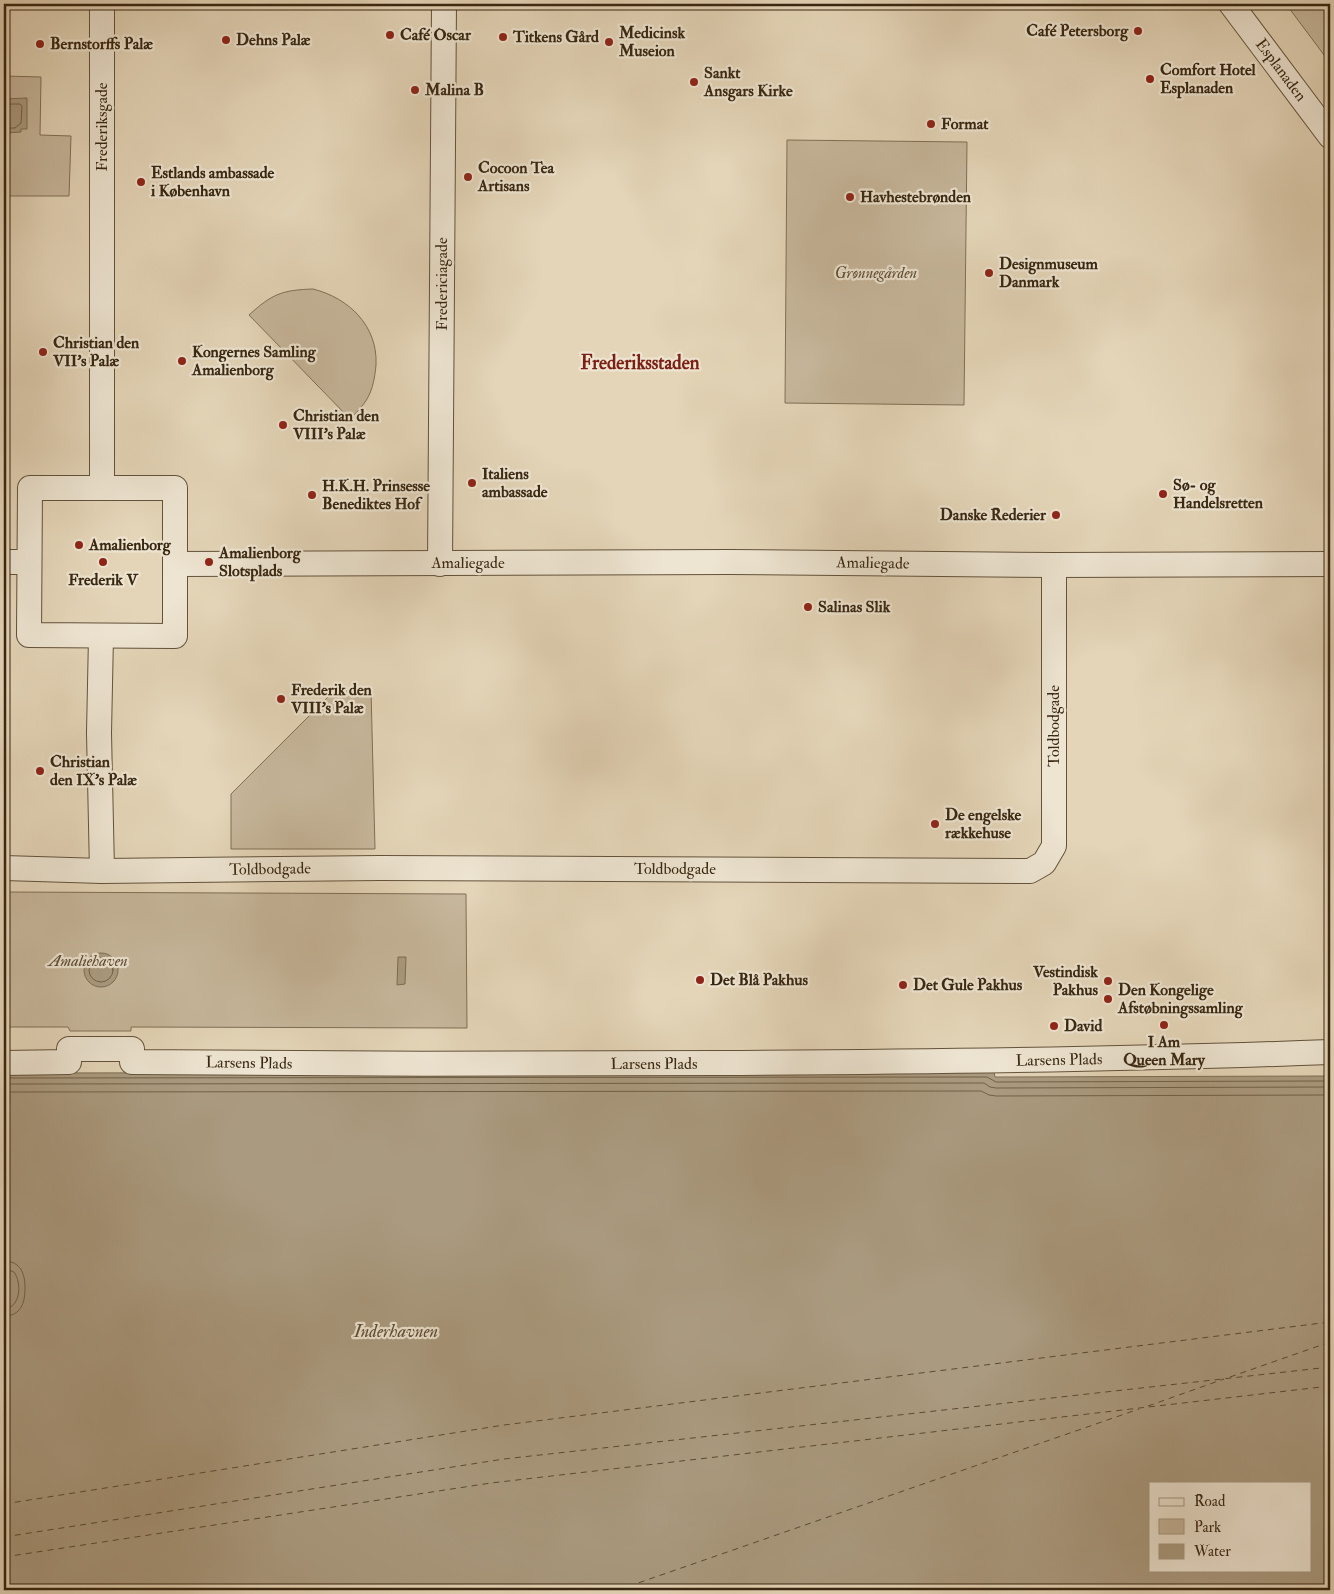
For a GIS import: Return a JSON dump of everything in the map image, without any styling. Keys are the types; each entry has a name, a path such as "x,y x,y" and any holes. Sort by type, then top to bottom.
{"street":[{"name":"Frederiksgade","path":"102,4 102,488"},
{"name":"Fredericiagade","path":"440,564 444,4"},
{"name":"Esplanaden","path":"1231,4 1330,136"},
{"path":"30,488 102,488 175,488 175,636 29,635 30,488"},
{"path":"4,562 30,562"},
{"name":"Amaliegade","path":"175,564 730,562 1054,565 1330,564"},
{"name":"Toldbodgade","path":"4,868 102,871 428,868 1030,871 1044,863 1054,846 1054,565"},
{"path":"101,636 99,733 102,871"},
{"name":"Larsens Plads","path":"4,1063 69,1062 69,1049 100,1048 132,1049 132,1062 385,1065 1020,1061 1330,1052"}],"green space":[{"path":"1286,4 1330,4 1330,63"},
{"path":"4,76 41,77 40,135 71,136 69,196 4,196"},
{"name":"Grønnegården","path":"787,140 967,142 964,405 785,403"},
{"path":"313,289 338,299 349,307 359,316 372,338 376,365 372,387 365,402 350,419 249,315 264,302 278,294"},
{"path":"371,690 375,849 231,849 231,794 334,691"},
{"name":"Amaliehaven","path":"4,892 466,894 467,1028 131,1027 131,1031 70,1031 68,1027 4,1027"}],"water":[{"path":"27,98 27,129 21,129 21,132 5,133 4,99"},
{"path":"101,953 113,958 118,970 113,982 101,987 89,982 84,970 89,958"},
{"path":"398,957 406,957 405,984 397,985"},
{"name":"Inderhavnen","path":"994,1072 995,1077 1330,1076 1330,1590 4,1590 6,1280 4,1279 4,1073"}],"ferry route":[{"path":"4,1504 504,1425 1330,1322"},
{"path":"1230,1377 1330,1342"},
{"path":"4,1537 504,1459 1330,1367"},
{"path":"1148,1406 1224,1379"},
{"path":"4,1557 491,1483 1330,1386"},
{"path":"618,1590 1139,1409"}],"place":[{"name":"Café Petersborg","path":"1138,31"},
{"name":"Café Oscar","path":"390,35"},
{"name":"Titkens Gård","path":"503,37"},
{"name":"Dehns Palæ","path":"226,40"},
{"name":"Medicinsk Museion","path":"609,42"},
{"name":"Bernstorffs Palæ","path":"40,44"},
{"name":"Comfort Hotel Esplanaden","path":"1150,79"},
{"name":"Sankt Ansgars Kirke","path":"694,82"},
{"name":"Malina B","path":"415,90"},
{"name":"Format","path":"931,124"},
{"name":"Cocoon Tea Artisans","path":"468,177"},
{"name":"Estlands ambassade i København","path":"141,182"},
{"name":"Havhestebrønden","path":"850,197"},
{"name":"Designmuseum Danmark","path":"989,273"},
{"name":"Christian den VII's Palæ","path":"43,352"},
{"name":"Kongernes Samling Amalienborg","path":"182,361"},
{"name":"Christian den VIII's Palæ","path":"283,425"},
{"name":"Italiens ambassade","path":"472,483"},
{"name":"Sø- og Handelsretten","path":"1163,494"},
{"name":"H.K.H. Prinsesse Benediktes Hof","path":"312,495"},
{"name":"Danske Rederier","path":"1056,515"},
{"name":"Amalienborg","path":"79,545"},
{"name":"Frederik V","path":"103,562"},
{"name":"Amalienborg Slotsplads","path":"209,562"},
{"name":"Salinas Slik","path":"808,607"},
{"name":"Frederik den VIII's Palæ","path":"281,699"},
{"name":"Christian den IX's Palæ","path":"40,771"},
{"name":"De engelske rækkehuse","path":"935,824"},
{"name":"Det Blå Pakhus","path":"700,980"},
{"name":"Vestindisk Pakhus","path":"1108,981"},
{"name":"Det Gule Pakhus","path":"903,985"},
{"name":"Den Kongelige Afstøbningssamling","path":"1108,999"},
{"name":"I Am Queen Mary","path":"1164,1025"},
{"name":"David","path":"1054,1026"}],"district":[{"name":"Frederiksstaden","path":"640,363"}]}
